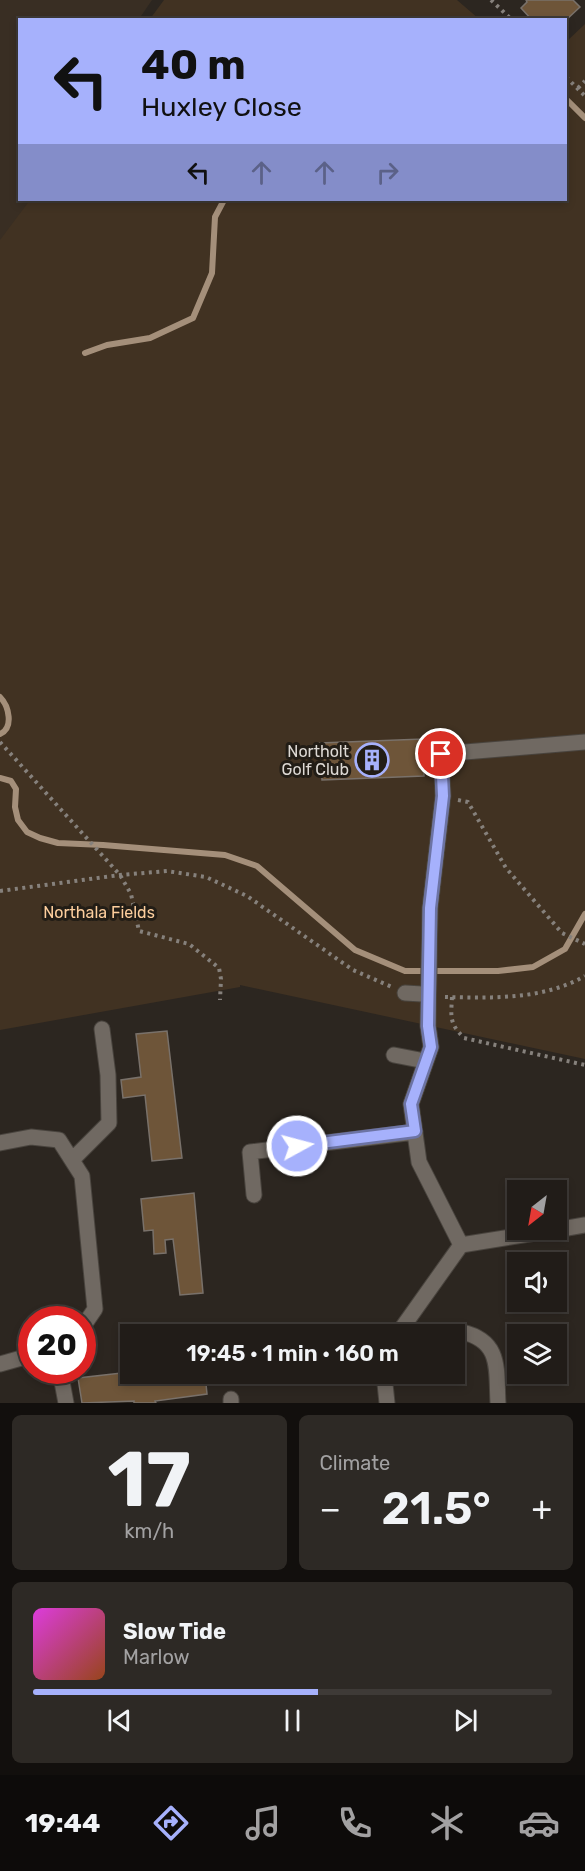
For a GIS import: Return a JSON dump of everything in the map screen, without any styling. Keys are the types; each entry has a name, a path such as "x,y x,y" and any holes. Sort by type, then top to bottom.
{"street":[{"path":"461,1245 419,1162 411,1104 428,1054 426,989 430,961 430,908 443,796 441,754 585,742"},
{"path":"405,993 426,989"},
{"path":"72,1160 109,1123 108,1075 102,1029"},
{"path":"394,1055 428,1054"},
{"path":"254,1195 250,1152 415,1131"},
{"path":"0,1143 31,1137 59,1140 82,1176 95,1306"},
{"path":"567,1228 585,1225"},
{"path":"405,1324 461,1245 507,1238"},
{"path":"465,1333 481,1340 493,1352 498,1403"},
{"path":"0,1364 18,1359"},
{"path":"62,1384 66,1403"},
{"path":"385,1384 387,1403"}],"path":[{"path":"491,0 510,18"},
{"path":"567,78 585,96"},
{"path":"578,88 585,81"},
{"path":"1,743 120,875 131,894 139,931 189,944 219,968 220,1000"},
{"path":"443,796 468,802 506,868 562,933 585,944"},
{"path":"0,891 167,871 206,877 247,896 353,970 405,993"},
{"path":"440,996 487,998 533,994 585,976"},
{"path":"452,997 453,1027 464,1038 585,1065"}],"shaded area":[{"path":"0,0 152,0 140,18 18,18 18,201 33,201 0,262"}],"green space":[{"path":"164,0 457,0 478,18 151,18"},
{"name":"Northala Fields","path":"585,24 585,1059 240,985 240,987 0,1030 0,240 29,201 567,201 567,41"}],"building":[{"path":"526,0 573,0 580,7 567,19 530,18 521,8 527,2"},
{"name":"Northolt Golf Club","path":"423,739 424,776 322,780 320,743"},
{"path":"167,1031 182,1158 152,1161 145,1095 123,1098 121,1080 141,1077 136,1034"},
{"path":"194,1193 203,1293 180,1295 173,1239 165,1240 166,1253 154,1254 153,1230 144,1231 141,1199"},
{"path":"120,1373 120,1384 206,1384 207,1394 155,1401 156,1403 134,1403 134,1401 82,1403 79,1384 96,1384 96,1376"}],"waterway":[{"path":"567,100 585,118"},
{"path":"85,353 107,345 150,338 193,318 212,273 215,217 223,201"},
{"path":"0,697 9,717 7,727 0,734"},
{"path":"0,778 11,781 16,789 15,807 18,820 27,832 58,843 225,855 257,866 355,950 405,971 498,971 533,967 565,949 585,914"}],"place":[{"name":"Northolt Golf Club","path":"372,760"}],"route":[{"path":"297,1146 415,1131 411,1104 431,1047 428,1026 430,908 443,796 441,754"}]}
